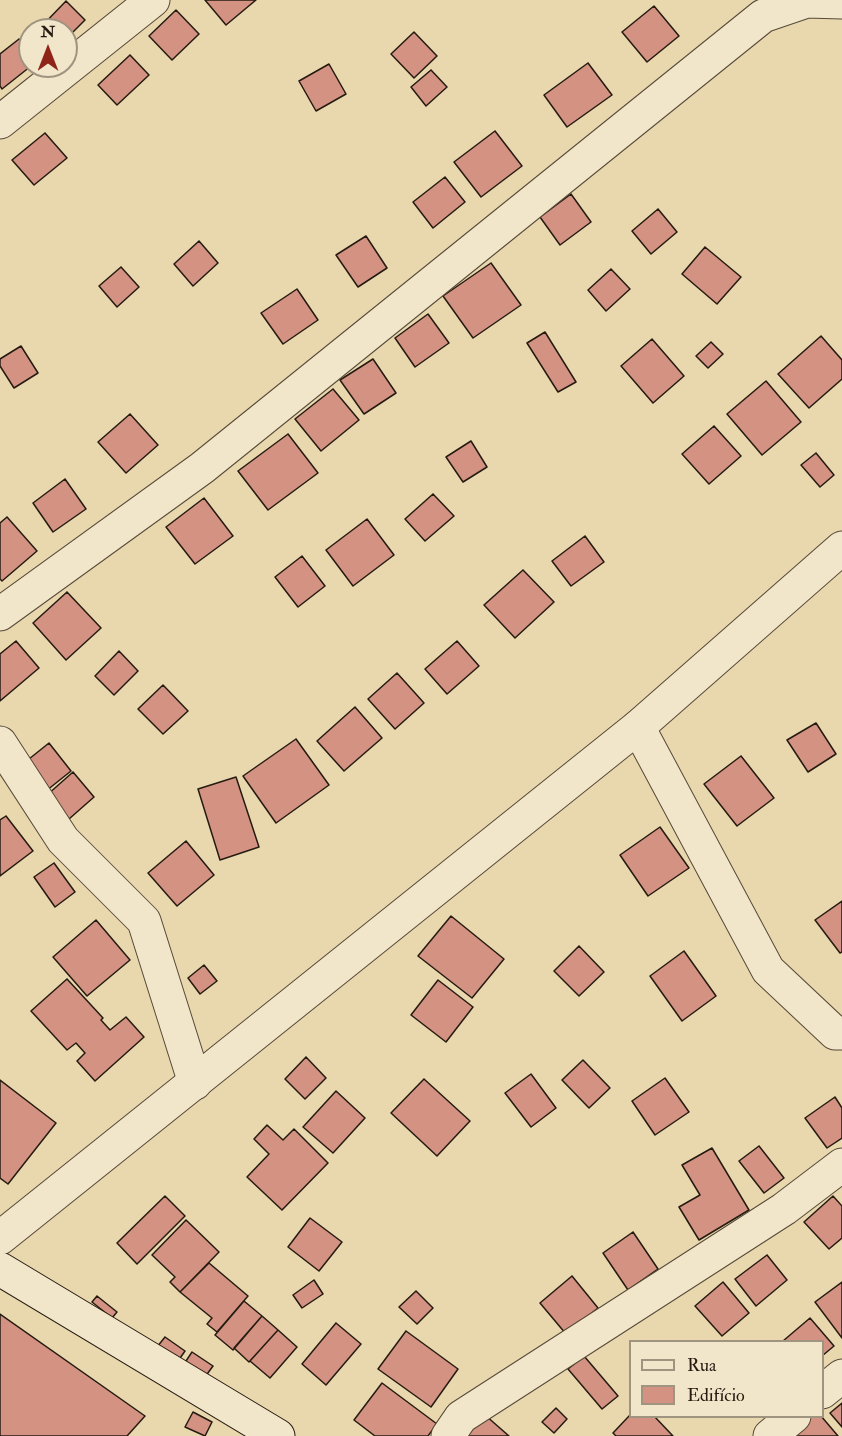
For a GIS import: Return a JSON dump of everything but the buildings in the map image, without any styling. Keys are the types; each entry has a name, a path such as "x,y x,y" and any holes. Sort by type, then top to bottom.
{"street":[{"path":"0,122 153,0"},
{"path":"0,614 201,468 763,16 807,1 842,2"},
{"path":"0,1238 639,727 842,548"},
{"path":"639,727 768,970 835,1033 842,1033"},
{"path":"0,743 63,840 144,921 195,1083"},
{"path":"448,1436 460,1417 784,1209 842,1165"},
{"path":"0,1269 278,1436"},
{"path":"824,1390 842,1376"},
{"path":"770,1436 792,1418"}]}
